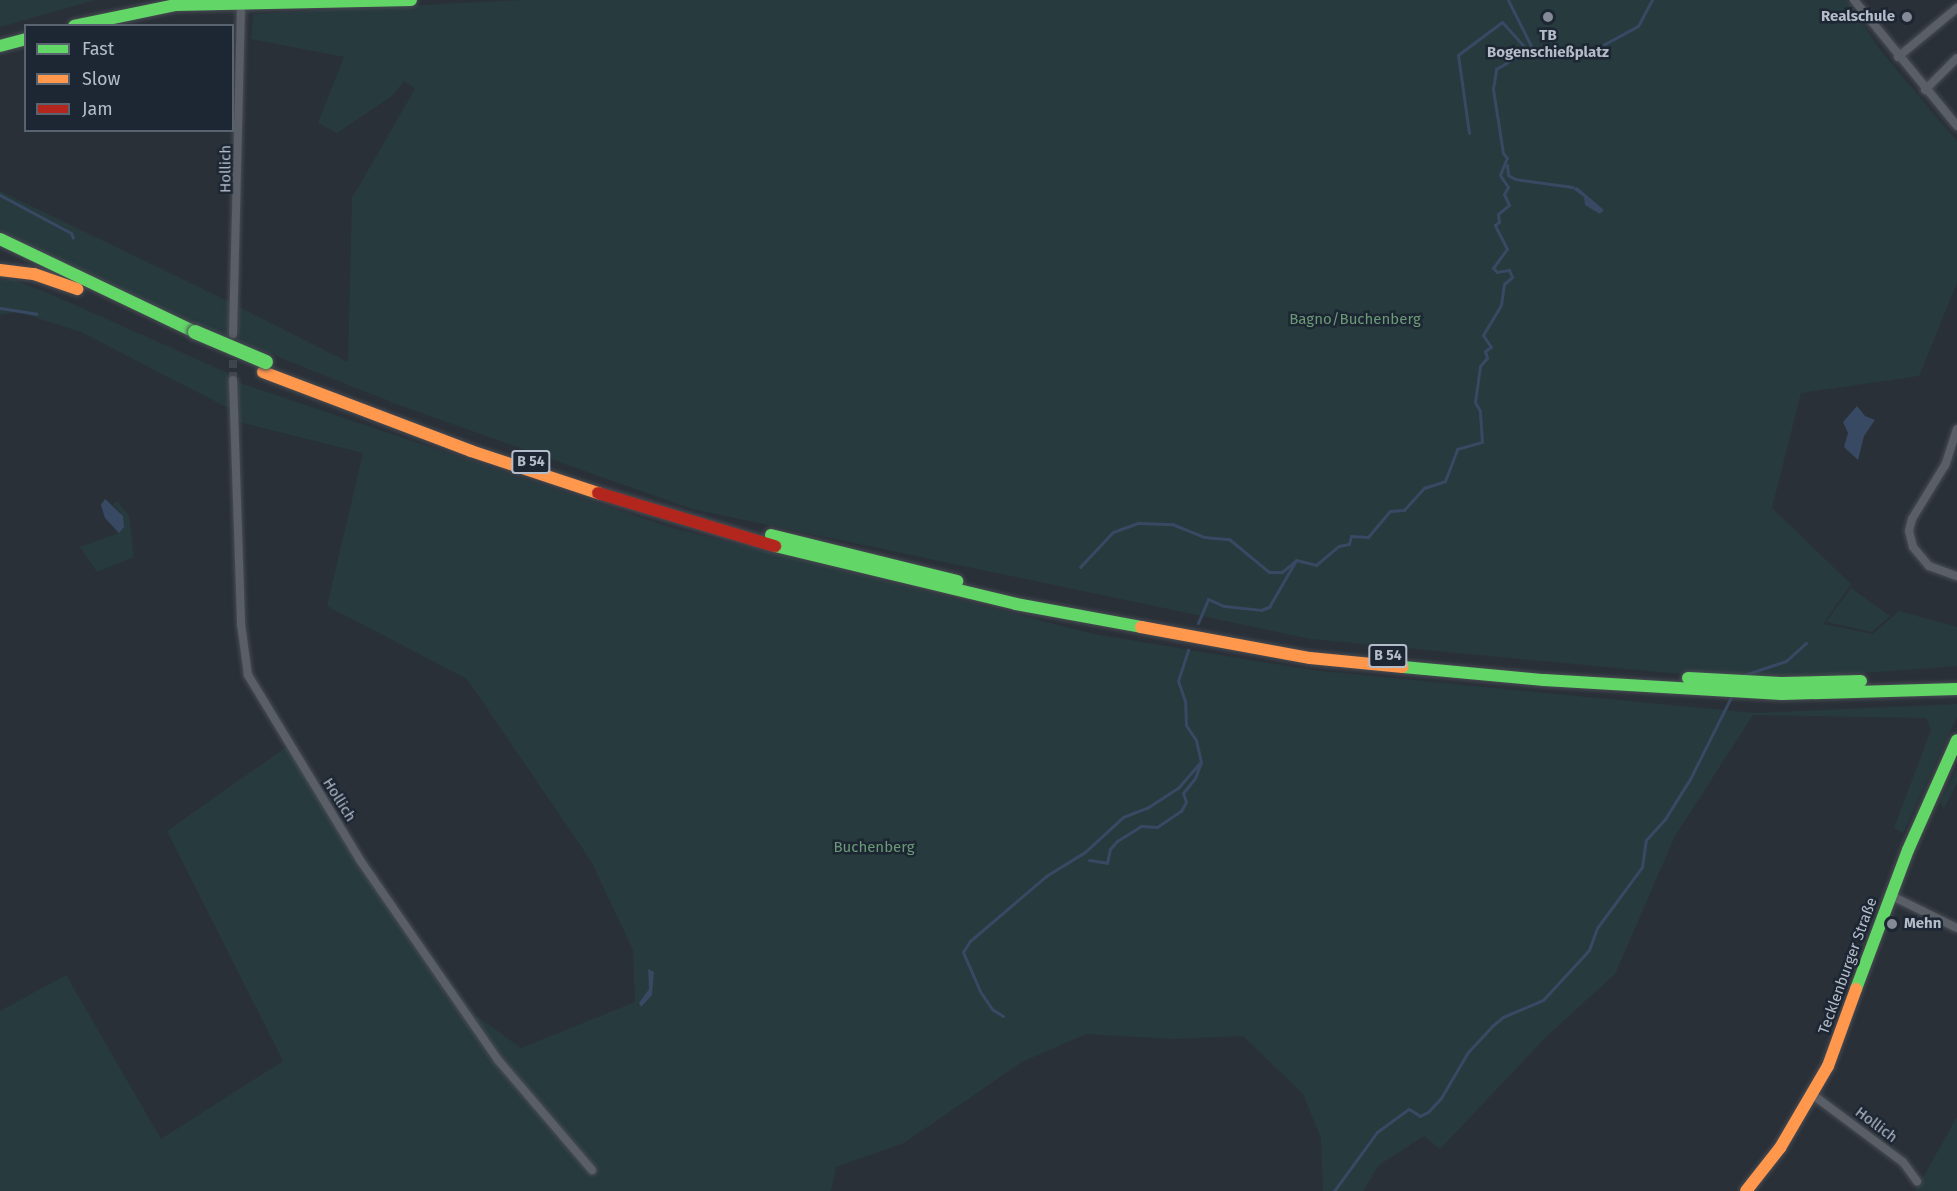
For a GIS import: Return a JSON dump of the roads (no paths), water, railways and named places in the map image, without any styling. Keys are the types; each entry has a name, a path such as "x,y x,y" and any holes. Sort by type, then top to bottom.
{"main road":[{"path":"84,24 175,5 411,0"},
{"path":"0,46 24,40"},
{"name":"B 54","path":"0,239 193,336"},
{"name":"B 54","path":"0,249 77,289 471,451 687,523 863,570 1028,606 1310,657 1544,680 1782,693 1957,689"},
{"path":"0,270 34,274 77,289"},
{"name":"B 54","path":"265,367 472,442 691,515 1018,596 1322,651 1544,670 1781,683 1957,680"},
{"name":"Tecklenburger Straße","path":"1746,1191 1780,1148 1813,1095 1857,995 1936,781 1957,740"}],"street":[{"path":"1854,0 1898,57 1957,126"},
{"name":"Hollich","path":"233,334 241,3"},
{"path":"1898,57 1957,8"},
{"path":"1925,90 1957,58"},
{"name":"Hollich","path":"233,380 241,624 248,675 360,860 498,1060 592,1170"},
{"path":"1957,429 1945,465 1912,519 1909,531 1913,547 1929,566 1957,576"},
{"path":"1892,896 1957,928"},
{"name":"Hollich","path":"1813,1095 1903,1162 1917,1181"}],"water":[{"path":"1577,187 1604,210 1600,214 1585,205 1584,197 1573,189"},
{"path":"1857,406 1865,416 1875,420 1864,436 1858,460 1844,447 1848,433 1843,422"},
{"path":"105,499 123,516 124,527 119,533 105,518 101,505"},
{"path":"648,969 654,972 652,995 641,1007 639,1003 649,989"}],"waterway":[{"path":"1508,0 1532,48"},
{"path":"1198,623 1208,599 1224,606 1261,610 1269,607 1296,560 1316,565 1339,546 1349,544 1351,536 1368,537 1390,511 1404,510 1424,488 1445,481 1457,449 1482,442 1480,411 1475,402 1480,366 1487,358 1485,351 1491,347 1483,335 1501,305 1504,284 1512,277 1509,270 1497,272 1493,268 1507,249 1495,225 1499,222 1498,214 1509,205 1504,194 1508,187 1500,175 1507,158 1503,153 1493,89 1496,69 1532,48 1548,58 1559,58 1571,51 1592,51 1638,26 1652,0"},
{"path":"1469,133 1458,55 1502,22 1528,51"},
{"path":"1507,165 1508,175 1515,179 1572,187"},
{"path":"0,195 71,233 73,238"},
{"path":"0,308 37,314"},
{"path":"1080,567 1113,532 1138,523 1172,524 1204,537 1229,539 1269,572 1282,572 1295,561"},
{"path":"1744,675 1786,661 1806,643"},
{"path":"1003,1016 992,1009 980,991 963,952 970,941 1046,876 1085,852 1123,817 1147,808 1178,788 1201,762 1196,740 1186,725 1185,701 1178,681 1188,650"},
{"path":"1334,1191 1377,1132 1409,1109 1420,1116 1428,1112 1441,1098 1468,1052 1492,1026 1503,1017 1543,1000 1589,950 1597,928 1642,867 1646,840 1665,819 1690,779 1731,697"},
{"path":"1089,860 1107,863 1110,849 1117,841 1141,826 1157,827 1181,811 1186,802 1183,793 1195,778 1201,762"}],"tunnel":[{"path":"233,347 233,380"}],"place":[{"name":"TB Bogenschießplatz","path":"1548,17"},
{"name":"Realschule","path":"1907,17"},
{"name":"Mehn","path":"1892,924"}],"park label":[{"name":"Bagno/Buchenberg","path":"1355,320"},
{"name":"Buchenberg","path":"874,848"}]}
